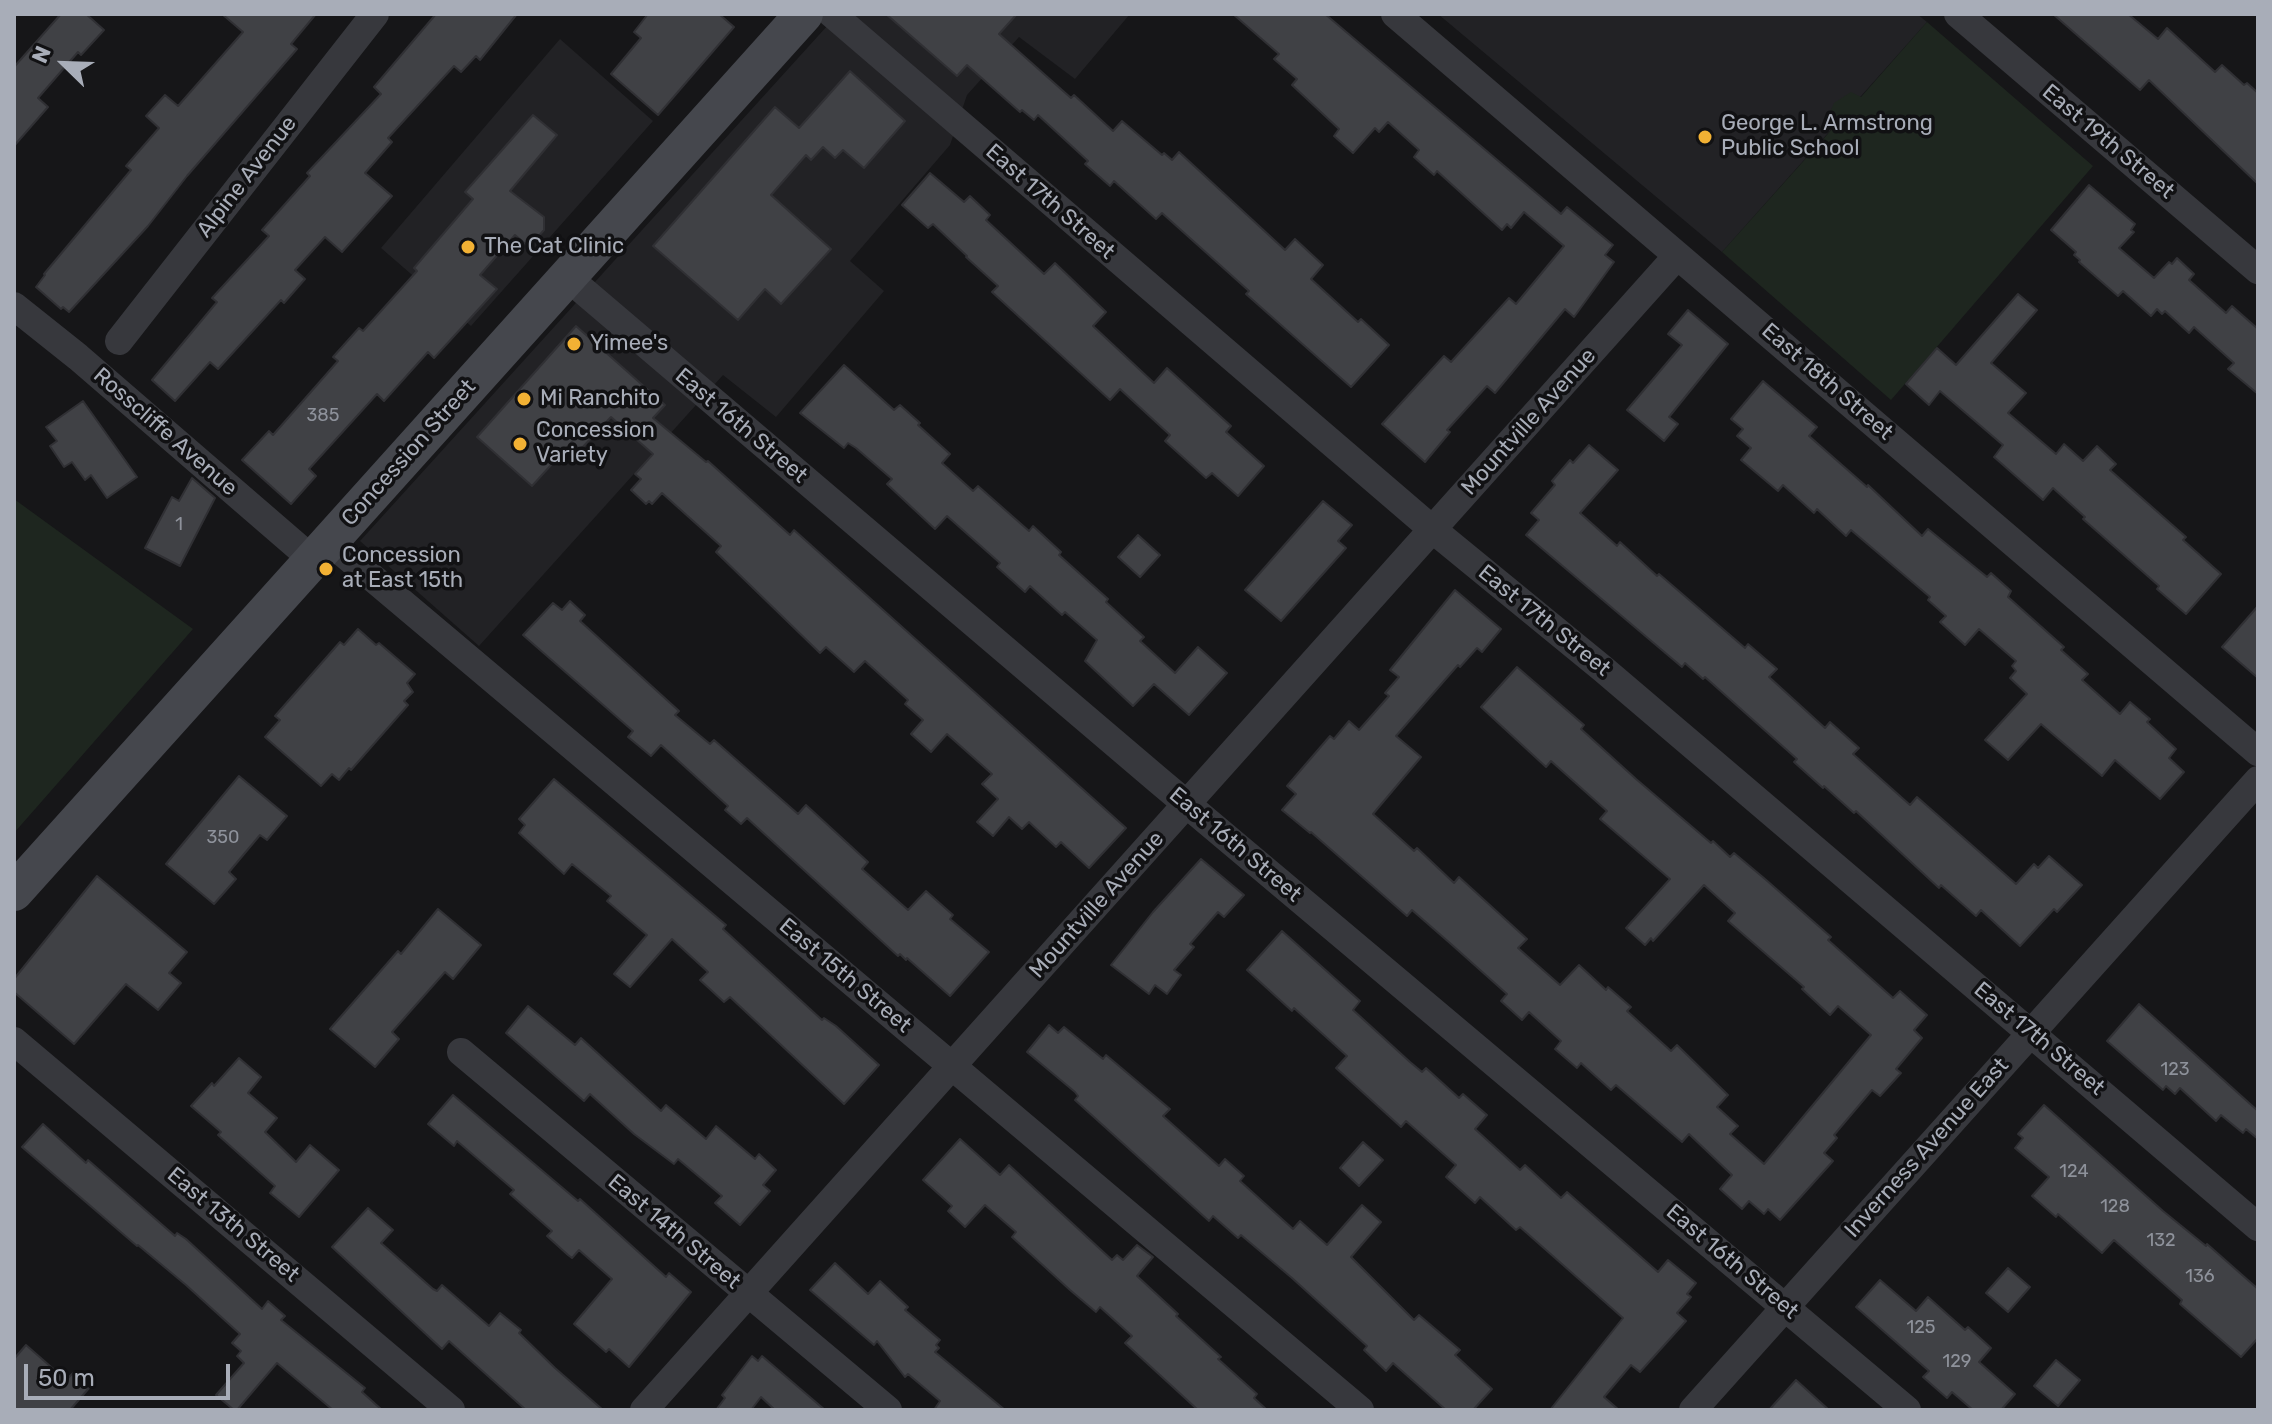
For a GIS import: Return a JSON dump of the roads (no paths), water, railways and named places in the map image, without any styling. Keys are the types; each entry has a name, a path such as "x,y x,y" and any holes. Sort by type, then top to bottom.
{"main road":[{"name":"Concession Street","path":"14,892 804,14"}],"street":[{"name":"Alpine Avenue","path":"119,341 375,14"},
{"name":"East 17th Street","path":"832,14 1432,529 1603,669 2258,1227"},
{"name":"East 18th Street","path":"1395,14 2258,752"},
{"name":"East 19th Street","path":"1958,14 2258,270"},
{"name":"Mountville Avenue","path":"644,1410 1677,256"},
{"name":"East 16th Street","path":"566,276 1907,1410"},
{"name":"Rosscliffe Avenue","path":"14,306 321,551"},
{"name":"East 15th Street","path":"321,551 952,1066 1360,1410"},
{"name":"Inverness Avenue East","path":"1693,1410 2258,780"},
{"name":"East 13th Street","path":"14,1041 451,1410"},
{"name":"East 14th Street","path":"461,1052 888,1410"}],"place":[{"name":"George L. Armstrong Public School","path":"1705,137"},
{"name":"The Cat Clinic","path":"468,247"},
{"name":"Yimee's","path":"574,344"},
{"name":"Mi Ranchito","path":"524,399"},
{"name":"Concession Variety","path":"520,444"},
{"name":"Concession at East 15th","path":"326,569"}]}
